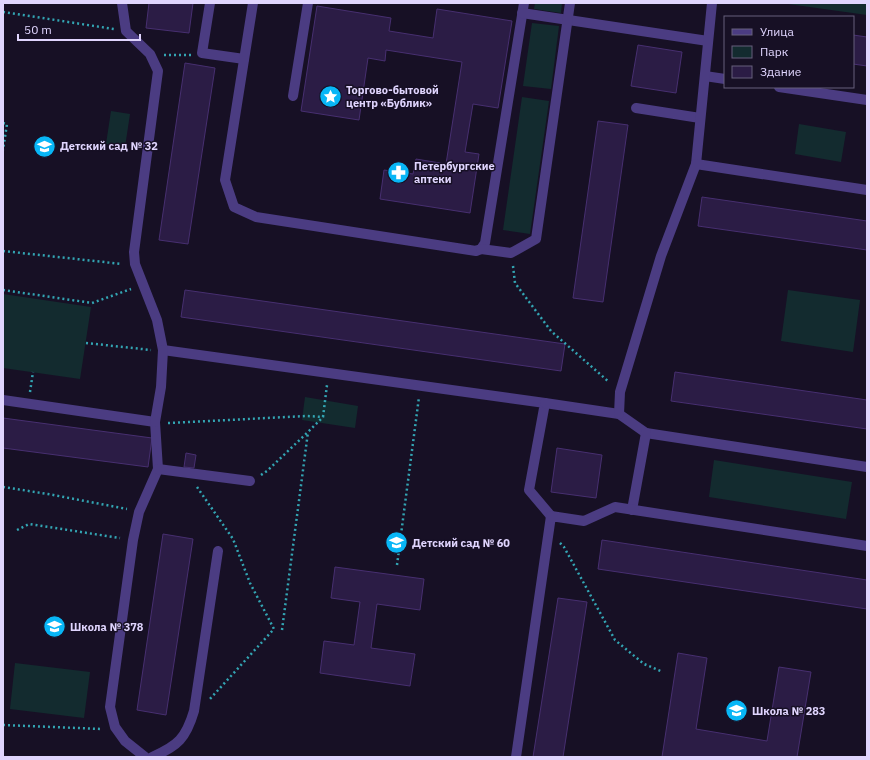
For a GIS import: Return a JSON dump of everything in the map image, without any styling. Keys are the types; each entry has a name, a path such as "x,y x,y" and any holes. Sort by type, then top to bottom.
{"lane":[{"path":"122,3 126,30 150,54 158,71 134,252 134,264 157,320 163,350 161,387 155,422 158,468 139,512 110,707 115,727 125,741 145,757"},
{"path":"210,3 202,53 244,59"},
{"path":"253,3 225,180 234,207 256,217 476,251 481,249 511,253 536,238 570,3"},
{"path":"293,96 308,3"},
{"path":"481,249 485,243 524,3"},
{"path":"619,414 620,392 661,256 696,164 712,3"},
{"path":"522,13 708,41"},
{"path":"705,76 724,79"},
{"path":"786,88 867,100"},
{"path":"636,108 700,118"},
{"path":"696,164 867,190"},
{"path":"163,350 619,414 646,433 867,467"},
{"path":"3,400 155,422"},
{"path":"545,403 529,490 551,516 584,521 615,507 867,546"},
{"path":"632,510 646,433"},
{"path":"158,468 250,482"},
{"path":"516,757 551,516"},
{"path":"152,757 170,750 183,737 190,726 194,711 218,551"}],"path":[{"path":"3,12 126,30"},
{"path":"150,54 198,56 202,53"},
{"path":"3,123 7,124 3,150"},
{"path":"3,251 130,265 134,264"},
{"path":"511,253 515,283 551,331 620,392"},
{"path":"3,290 92,303 143,284"},
{"path":"86,343 155,351 163,350"},
{"path":"28,404 33,372"},
{"path":"250,482 267,471 323,417 329,373"},
{"path":"396,565 420,386"},
{"path":"155,422 162,423 307,416 323,417"},
{"path":"282,630 308,432"},
{"path":"194,474 193,481 233,539 250,583 274,629 201,709 194,711"},
{"path":"3,487 48,494 139,512"},
{"path":"17,530 30,524 134,540"},
{"path":"548,531 564,547 615,640 644,664 663,672"},
{"path":"3,724 100,729 115,727"}],"green space":[{"path":"535,3 562,3 561,13 534,9"},
{"path":"781,3 867,3 867,15"},
{"path":"532,23 559,26 551,89 523,86"},
{"path":"522,97 549,101 530,234 503,230"},
{"path":"111,111 130,114 125,147 106,144"},
{"path":"799,124 846,132 841,162 795,154"},
{"path":"788,290 860,300 853,352 781,341"},
{"path":"3,294 91,307 80,379 3,368"},
{"path":"305,397 358,406 355,428 302,420"},
{"path":"714,460 852,482 846,519 709,497"},
{"path":"15,663 90,672 84,718 10,709"}],"building":[{"path":"149,3 193,3 189,33 146,28"},
{"path":"317,6 391,18 389,31 433,38 437,9 512,21 498,108 473,104 465,152 479,154 470,213 380,199 384,170 413,174 416,159 446,164 462,62 386,50 385,61 368,58 359,120 301,111"},
{"path":"854,35 867,37 867,66 854,64"},
{"path":"638,45 682,52 676,93 631,86"},
{"path":"185,63 215,68 188,244 159,240"},
{"path":"598,121 628,125 603,302 573,298"},
{"path":"702,197 867,221 867,250 698,226"},
{"path":"185,290 565,344 561,371 181,317"},
{"path":"675,372 867,400 867,429 671,401"},
{"path":"3,418 152,438 148,467 3,448"},
{"path":"557,448 602,455 596,498 551,492"},
{"path":"186,453 196,455 194,468 184,467"},
{"path":"163,534 193,539 166,715 137,710"},
{"path":"602,540 867,580 867,609 598,569"},
{"path":"335,567 424,579 420,610 377,604 371,648 415,654 410,686 320,673 324,641 354,645 360,602 331,598"},
{"path":"558,598 587,602 563,757 533,757"},
{"path":"678,653 707,658 696,729 767,741 779,667 811,672 797,757 662,757"}],"place":[{"name":"Торгово-бытовой центр «Бублик»","path":"331,96"},
{"name":"Детский сад № 32","path":"44,146"},
{"name":"Петербургские аптеки","path":"399,172"},
{"name":"Детский сад № 60","path":"397,543"},
{"name":"Школа № 378","path":"55,627"},
{"name":"Школа № 283","path":"736,711"}]}
